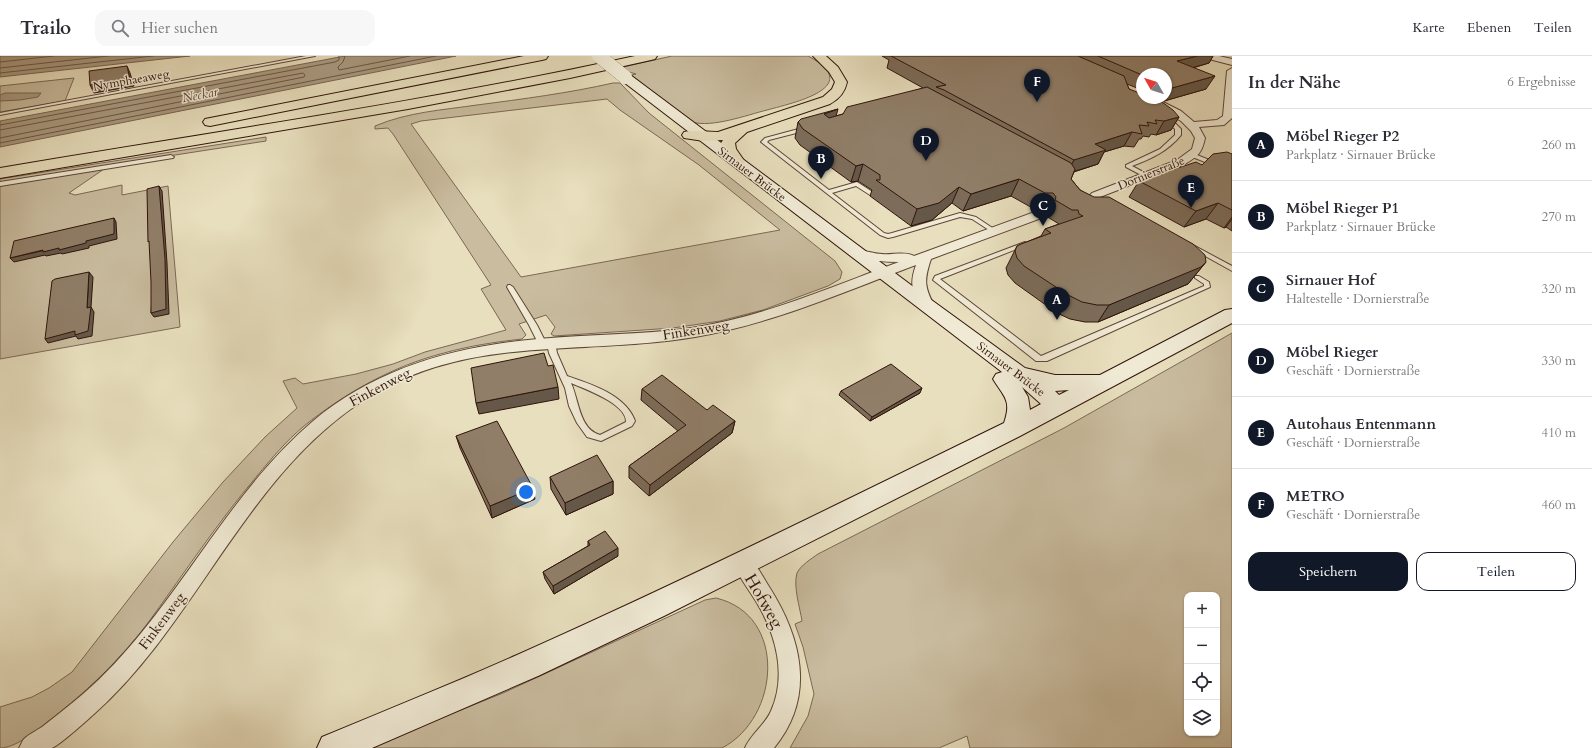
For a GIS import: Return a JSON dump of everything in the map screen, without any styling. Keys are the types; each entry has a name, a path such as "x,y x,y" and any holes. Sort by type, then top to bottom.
{"highway":[{"path":"197,124 542,56"},
{"path":"0,163 415,95 619,56"},
{"path":"0,173 463,94 583,71 651,56"},
{"path":"694,134 801,104 824,94 829,87 832,75 826,66 811,56"},
{"path":"694,134 720,136 817,105 830,98 839,89 840,82 834,70 820,56"},
{"path":"737,162 729,149 728,143 732,137 743,128"},
{"path":"0,163 62,149"}],"main road":[{"name":"Sirnauer Brücke","path":"599,56 694,134 876,275 928,308 1008,374 1040,403 1053,409"},
{"name":"Sirnauer Brücke","path":"694,134 737,162 858,254 895,297 1008,374"},
{"path":"334,748 513,673 743,564 1012,430 1232,315"},
{"path":"1008,374 1055,383 1106,382"},
{"path":"1008,374 1020,406 1019,415 1012,430"}],"street":[{"path":"1208,56 1232,62"},
{"path":"1191,125 1220,123 1228,117 1232,71"},
{"name":"Dornierstraße","path":"1104,205 1104,201 1091,194 1171,167 1192,156 1197,150 1200,138 1191,125 1177,113 1160,104"},
{"path":"876,275 1040,214"},
{"path":"858,254 891,259 925,257"},
{"path":"925,257 917,279 919,290 928,308"},
{"name":"Finkenweg","path":"30,748 74,715 102,691 128,665 150,639 264,481 300,443 334,413 372,389 423,366 480,351 546,343 646,338 714,328 777,312 876,275"},
{"name":"Hofweg","path":"743,564 769,602 784,637 789,666 790,685 780,718 771,733 757,748"}],"lane":[{"name":"Nymphaeaweg","path":"0,114 313,56"},
{"path":"1147,176 1128,166 1156,154 1170,145 1178,135 1178,129 1163,116"},
{"path":"811,127 765,140 764,142 885,235 893,235 960,215 974,218 994,231"},
{"path":"0,184 171,156"},
{"path":"1192,156 1232,171"},
{"path":"828,192 858,184 872,194"},
{"path":"1184,242 1232,268"},
{"path":"1029,243 937,277 936,280 1039,359 1044,359 1207,287 1207,284 1197,277"},
{"path":"510,287 533,325 553,353 566,378 573,406 590,435 600,438 629,424 631,421 629,414 618,403 600,392 566,378"}],"shaded area":[{"path":"672,56 808,56 824,67 830,77 827,85 819,92 793,103 730,120 709,123 692,122 631,75 636,74 629,72 623,67"},
{"path":"74,78 65,101 0,112 0,86"},
{"path":"620,83 649,113 835,261 842,272 840,279 828,286 763,310 720,321 673,328 554,336 551,334 555,327 546,315 519,324 526,335 522,339 482,344 444,353 406,365 370,382 336,402 304,426 279,450 229,511 139,635 101,676 74,701 29,736 12,746 0,748 0,707 32,697 49,688 72,672 173,542 223,482 265,437 297,408 283,381 295,378 303,384 356,374 393,364 425,352 506,330 481,289 491,285 393,134 388,128 375,129 375,126 387,121 426,112 546,96","holes":["607,99 620,110 699,165 780,230 521,277 411,124 421,121"]},
{"path":"266,137 266,141 0,182 0,179"},
{"path":"104,169 69,193 75,195 122,185 122,195 168,186 180,327 0,359 0,186"},
{"path":"1232,333 1232,748 970,748 967,736 939,748 790,748 808,716 814,694 803,647 795,624 802,621 797,597 796,578 801,567 818,554 1064,428"},
{"path":"716,598 739,608 755,624 765,645 768,668 765,692 756,714 741,734 722,748 367,748 503,693 705,600"}],"water":[{"path":"0,56 190,56 0,77"},
{"name":"Neckar","path":"345,56 456,56 0,147 0,121"},
{"path":"5,93 41,93 38,97 0,101 0,95"}],"building":[{"path":"891,56 1078,56 1124,76 1129,89 1136,92 1136,104 1165,104 1179,117 1164,121 1155,120 1157,124 1147,122 1149,126 1139,125 1142,134 1132,132 1095,144 1106,150 1074,160 936,87 946,85"},
{"path":"1098,56 1197,56 1177,61 1215,76 1172,88 1172,68 1136,68 1136,72"},
{"path":"127,66 130,79 90,85 89,71"},
{"path":"927,87 1071,163 1075,169 1071,179 1080,190 1094,197 1109,197 1193,244 1205,255 1206,262 1201,267 1109,305 1097,305 1082,302 1068,295 1024,266 1017,258 1015,251 1017,246 1021,244 1051,233 1045,229 1083,216 1079,214 1078,210 1072,210 1055,200 1056,197 1053,193 1045,193 1019,179 971,194 959,187 939,203 917,209 876,180 880,180 880,175 863,164 856,166 803,129 798,122 801,119 838,109 824,114 829,118 843,114 847,107"},
{"path":"1227,152 1232,154 1232,210 1218,203 1196,211 1139,181 1196,162 1202,165 1213,154"},
{"path":"159,186 165,259 166,309 151,313 147,189"},
{"path":"114,218 114,234 59,250 59,248 43,252 43,250 10,258 14,241"},
{"path":"89,272 87,308 91,307 88,331 75,335 75,331 45,339 52,281 55,279"},
{"path":"544,353 548,366 553,365 558,387 476,403 471,368"},
{"path":"891,364 922,388 872,417 841,391"},
{"path":"662,375 707,410 713,405 735,421 650,485 629,466 686,425 642,389"},
{"path":"497,421 533,488 490,506 456,436"},
{"path":"597,455 613,481 565,503 550,477"},
{"path":"605,531 618,548 553,586 543,572 590,545 588,541"}],"place":[{"name":"METRO","path":"1037,102"},
{"name":"Möbel Rieger","path":"926,161"},
{"name":"Möbel Rieger P1","path":"821,179"},
{"name":"Autohaus Entenmann","path":"1191,208"},
{"name":"Sirnauer Hof","path":"1043,226"},
{"name":"Möbel Rieger P2","path":"1057,320"}]}
